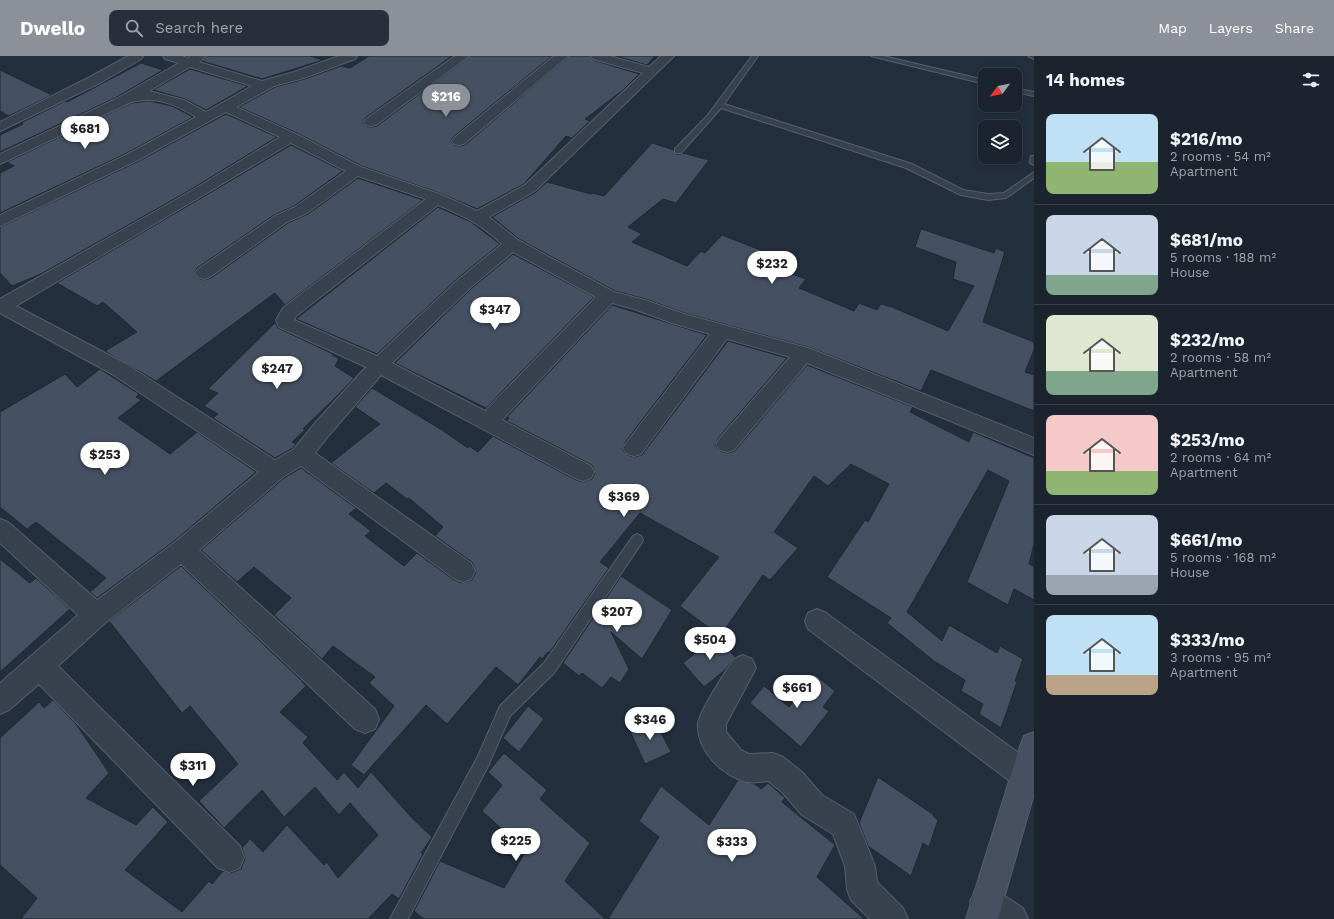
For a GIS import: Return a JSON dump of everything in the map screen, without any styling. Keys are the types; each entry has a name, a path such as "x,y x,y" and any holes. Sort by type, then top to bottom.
{"street":[{"path":"0,127 95,80 137,56"},
{"path":"169,56 187,63 264,86"},
{"path":"0,160 48,138 127,98 200,56"},
{"path":"0,221 133,157 264,86 351,56"},
{"path":"371,122 463,56"},
{"path":"459,141 562,56"},
{"path":"597,56 652,72"},
{"path":"478,217 530,188 668,56"},
{"path":"127,98 148,95 192,108 206,118"},
{"path":"226,107 291,137 356,170 437,198 478,217 492,226 512,244 608,296 639,304 678,319 804,354 1034,447"},
{"path":"1,306 68,266 191,197 291,137"},
{"path":"204,273 281,219 301,210 356,170"},
{"path":"437,198 289,312 285,320 287,325 379,365 583,472"},
{"path":"0,701 96,615 182,550 275,472 302,455 322,428 379,365 465,283 512,244"},
{"path":"487,422 608,296"},
{"path":"1,306 119,369 275,472"},
{"path":"634,448 722,332"},
{"path":"727,444 804,354"},
{"path":"302,455 463,570"},
{"path":"0,529 96,615"},
{"path":"182,550 365,719"},
{"path":"817,621 1025,775"},
{"path":"39,666 229,857"},
{"path":"743,668 712,722 713,736 731,760 748,768 773,767 792,782 812,805 844,824 860,866 862,889 892,919"},
{"path":"1012,919 984,910 1034,746"}],"lane":[{"path":"678,151 700,130 755,56"},
{"path":"874,56 978,80"},
{"path":"1022,91 1034,94"},
{"path":"720,105 909,166 961,192 988,197 1006,195 1034,174"},
{"path":"1034,158 1034,163"},
{"path":"399,919 483,761 505,711 548,668 637,540"}],"building":[{"path":"207,56 310,56 323,60 262,79 202,61"},
{"path":"369,56 452,56 365,118 363,123 366,126 371,127 377,126 470,56 552,56 453,137 451,142 454,145 459,146 465,145 569,56 590,56 593,60 639,74 623,90 585,119 590,121 572,138 566,136 524,184 477,209 442,194 362,166 297,133 239,107 275,87 305,79 341,66 350,68"},
{"path":"616,56 655,56 647,65"},
{"path":"141,63 163,70 115,98 0,152 0,135"},
{"path":"190,69 248,86 206,110 185,99 153,90"},
{"path":"0,70 52,95 9,116 0,111"},
{"path":"149,101 172,106 193,117 127,153 0,213 0,173 14,166 7,162 131,103"},
{"path":"226,114 277,137 185,193 41,274 12,286 0,273 0,227 139,161"},
{"path":"652,143 674,150 675,154 683,153 709,160 676,203 663,199 628,227 642,234 632,242 687,266 701,251 705,253 722,235 796,264 789,273 806,279 799,288 854,311 859,303 877,310 881,304 892,307 948,331 974,286 953,279 956,262 915,247 921,229 994,253 996,248 1005,252 983,322 1034,342 1034,350 1025,372 1034,375 1034,411 931,370 921,391 811,348 684,313 646,299 615,291 519,239 492,217 536,192 547,182 604,196"},
{"path":"291,145 343,171 294,206 274,215 197,268 194,273 198,278 204,280 211,278 288,223 308,214 358,178 423,200 285,305 275,293 156,381 105,351 137,332 103,302 97,306 57,283"},
{"path":"438,207 471,222 500,244 458,278 377,354 296,319"},
{"path":"513,254 594,297 486,408 395,363 472,288"},
{"path":"612,305 707,335 626,441 622,449 627,455 634,457 642,455 728,341 787,358 719,437 715,445 720,451 727,453 735,451 807,365 913,407 910,412 969,442 973,432 1034,458 1034,544 1029,564 1034,566 1034,600 1014,589 1008,605 967,582 1009,481 988,470 907,612 942,641 949,625 997,653 1000,646 1023,659 1015,681 1017,682 1001,728 979,714 983,704 961,691 965,680 934,661 887,623 891,618 827,577 865,520 868,522 889,484 851,464 828,486 814,476 774,532 798,548 770,580 763,575 720,636 680,606 719,557 640,513 600,562 609,568 549,653 548,652 542,659 540,657 518,685 496,667 447,724 426,705 364,775 351,765 394,706 369,683 375,677 333,646 322,659 274,615 291,598 254,567 237,582 201,550 284,478 301,468 356,508 349,514 371,531 365,536 404,566 417,553 454,580 462,583 472,580 476,572 472,562 435,536 443,527 409,498 407,499 386,483 374,493 331,463 380,424 355,407 372,388 442,430 468,448 469,446 478,452 493,436 574,479 582,482 592,479 595,473 592,465 507,421 509,418 507,417"},
{"path":"275,323 278,328 333,354 332,355 339,359 335,366 354,378 303,429 305,430 292,442 296,444 293,448 275,458 213,418 218,414 204,406 218,393 208,389"},
{"path":"100,369 139,394 136,397 141,400 118,418 170,454 197,432 256,472 173,542 97,598 90,592 106,578 36,522 27,529 0,507 0,412 65,374 77,387"},
{"path":"0,559 30,583 36,578 70,609 0,672"},
{"path":"181,566 306,686 280,712 308,737 303,743 337,780 344,772 358,788 371,772 411,817 432,837 421,853 423,854 399,899 392,894 368,919 21,919 37,898 0,865 0,738 39,702 44,708 53,700 76,724 109,773 86,798 136,825 153,807 168,822 125,870 182,912 209,881 212,884 223,871 230,873 241,869 245,858 242,848 250,839 263,852 287,825 324,865 327,862 338,878 378,835 350,803 339,815 315,787 284,817 262,790 224,828 199,801 238,764 190,706 182,713 109,621"},
{"path":"621,576 672,610 642,659 611,632 629,669 620,683 611,677 602,688 582,673 579,676 563,663"},
{"path":"716,636 735,657 725,670 704,687 683,663"},
{"path":"814,674 835,691 823,707 829,711 801,747 750,703 764,686 789,707"},
{"path":"528,706 544,719 519,752 503,738"},
{"path":"647,721 655,721 671,752 645,764 629,729"},
{"path":"504,753 547,790 540,799 590,843 565,881 605,919 424,919 414,911 440,861 504,888 526,851 482,811 502,785 488,772"},
{"path":"878,777 934,815 933,816 938,820 929,847 923,843 911,876 868,846 859,823"},
{"path":"738,780 755,784 761,789 768,783 785,798 782,802 835,845 817,877 864,919 608,919 659,837 639,821 661,786 709,825"}]}
